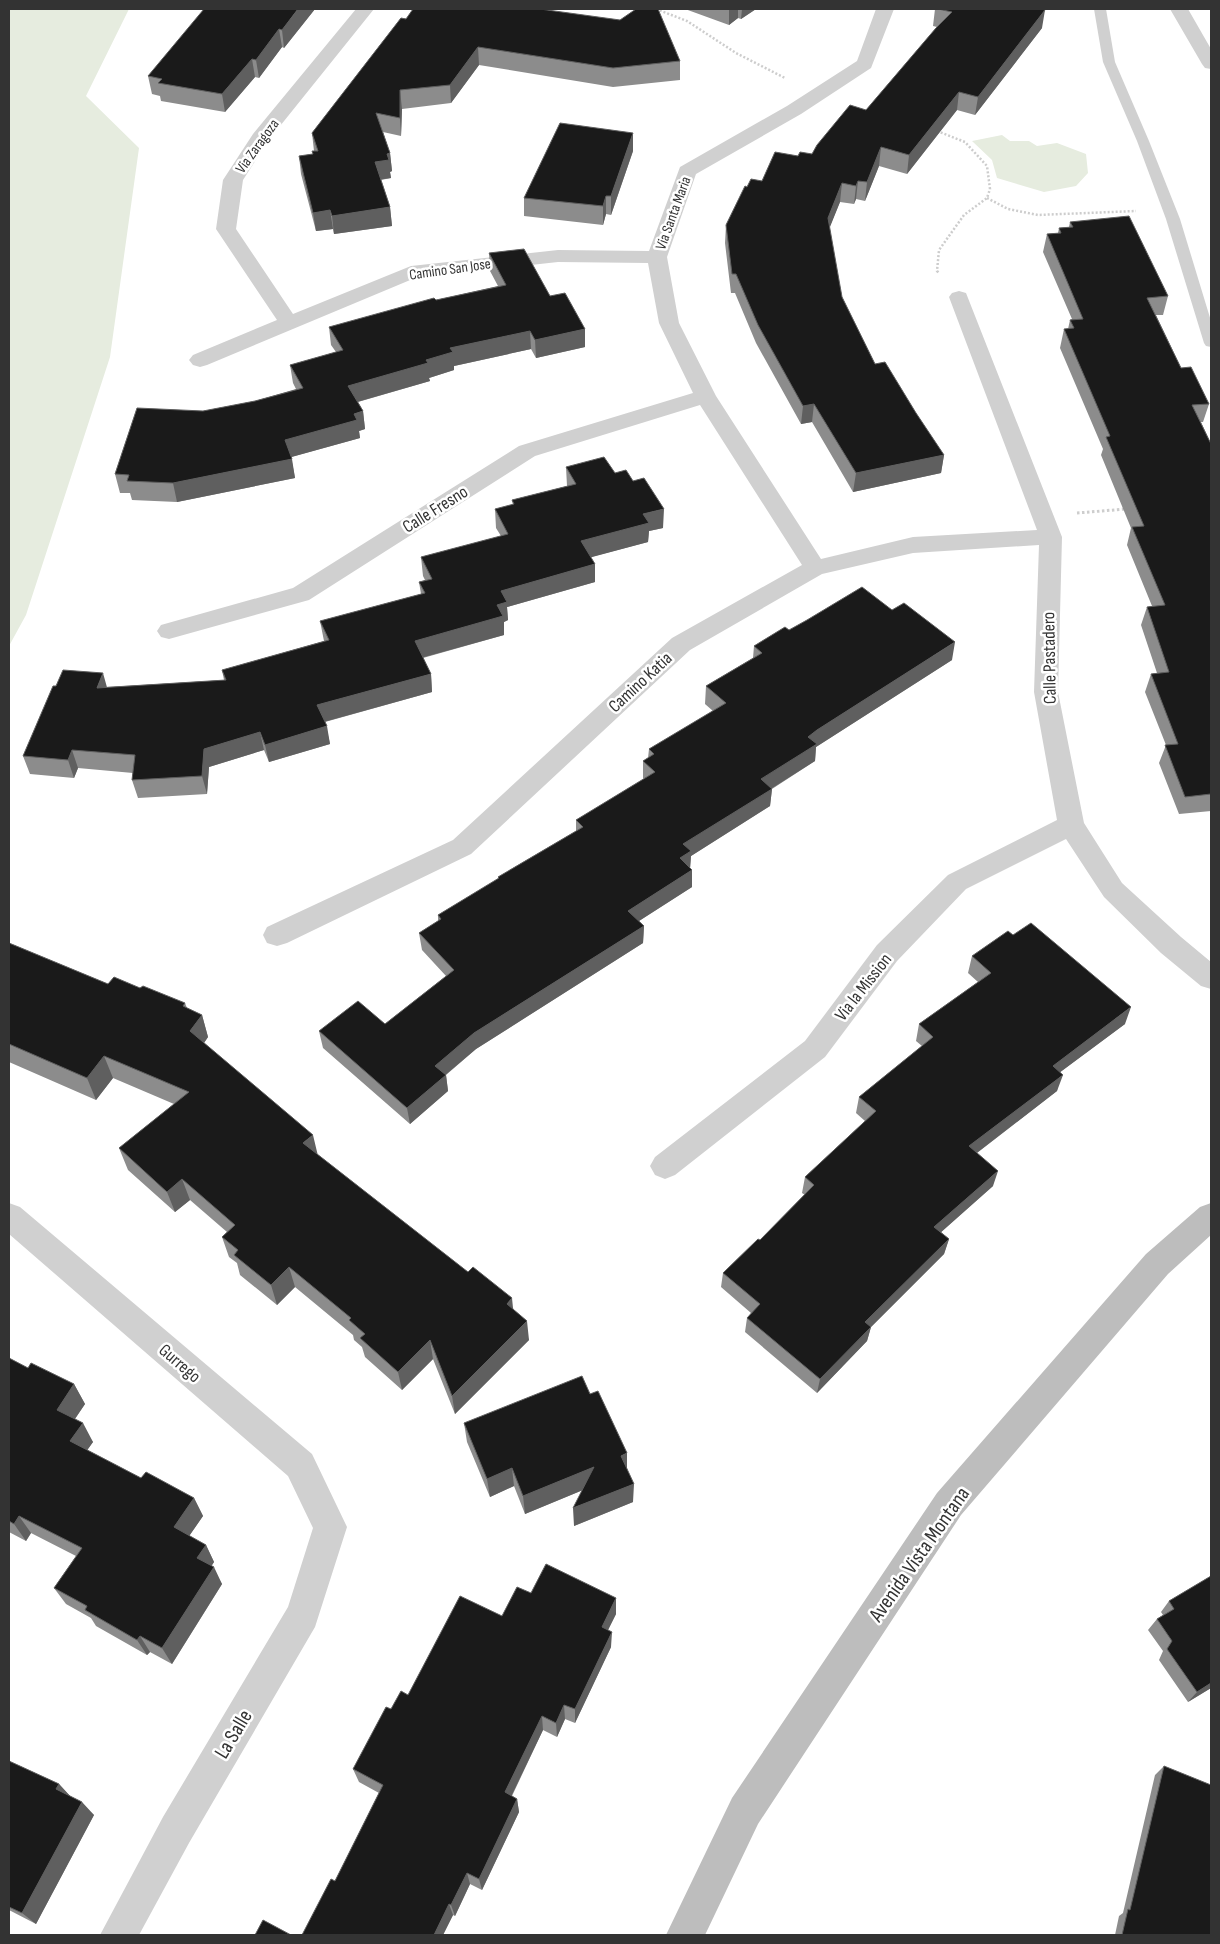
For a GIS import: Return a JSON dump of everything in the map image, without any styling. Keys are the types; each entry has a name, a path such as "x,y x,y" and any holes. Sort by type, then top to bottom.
{"street":[{"name":"Via Zaragoza","path":"289,323 226,229 233,180 260,138 365,9"},
{"name":"Via Santa Maria","path":"815,568 705,396 670,323 657,257 687,171 794,110 865,64 885,9"},
{"path":"1179,9 1211,64"},
{"name":"Camino San Jose","path":"200,360 411,272 558,256 657,257"},
{"name":"Calle Pastadero","path":"959,297 1047,526 1046,692 1071,825 1113,890 1171,945 1211,978"},
{"name":"Calle Fresno","path":"169,632 301,594 527,451 705,396"},
{"name":"Camino Katia","path":"277,936 462,847 681,644 815,568 913,545 1047,526"},
{"name":"Via la Mission","path":"665,1166 815,1049 887,953 957,882 1071,825"},
{"name":"Gurrego","path":"9,1216 300,1465 330,1527"},
{"name":"Avenida Vista Montana","path":"685,1935 745,1812 950,1504 1157,1264 1211,1216"},
{"name":"La Salle","path":"119,1935 176,1830 303,1615 330,1527"}],"lane":[{"path":"1100,9 1109,62 1170,211 1211,343"}],"path":[{"path":"656,9 687,21 736,53 774,73 820,92"},
{"path":"928,128 965,142 987,166 990,189 987,198 964,215 939,250 937,270 959,297"},
{"path":"987,198 1008,209 1038,215 1118,211 1170,211"},
{"path":"1047,526 1132,509"}],"shaded area":[{"path":"9,9 129,9 86,96 139,148 110,357 26,615 9,646"},
{"path":"1002,135 1010,141 1029,141 1037,146 1057,143 1086,154 1088,173 1076,186 1044,192 997,178 992,160 972,141"}],"building":[{"path":"204,9 298,9 282,30 279,29 256,60 252,59 222,94 158,83 162,79 148,76"},
{"path":"413,9 540,9 620,20 636,9 658,9 680,61 613,68 478,47 450,85 400,90 400,118 376,113 390,153 387,154 389,160 375,162 390,207 332,216 330,210 313,213 299,156 313,154 312,151 318,151 312,133 401,18 406,19"},
{"path":"938,9 1045,10 978,97 959,92 909,155 881,147 867,182 858,181 856,186 842,183 828,218 842,297 875,364 885,362 944,455 856,473 814,404 803,406 758,325 736,274 732,274 726,225 745,186 747,187 751,179 762,181 775,152 798,156 800,152 812,154 817,145 850,105 866,110 952,12"},
{"path":"560,123 633,133 611,196 606,196 603,206 524,198"},
{"path":"1129,216 1168,296 1147,298 1181,368 1191,367 1209,404 1192,405 1211,444 1211,794 1185,797 1165,745 1178,744 1151,674 1169,672 1147,607 1165,605 1132,527 1144,526 1106,437 1110,436 1064,329 1074,328 1070,320 1083,319 1047,234 1061,233 1059,228 1073,227 1070,222"},
{"path":"524,249 550,296 565,293 585,329 535,340 530,331 450,348 453,352 426,360 428,363 348,386 363,411 354,414 357,420 285,440 292,459 173,483 127,481 129,475 115,474 137,408 203,411 255,401 303,388 290,365 343,350 329,327 434,298 436,300 506,285 489,253"},
{"path":"604,457 615,473 626,470 633,481 644,478 664,509 643,514 649,523 581,541 595,564 501,591 507,602 497,605 503,616 415,641 431,674 317,705 327,726 265,745 260,732 204,749 202,776 132,780 135,755 72,750 68,760 23,756 53,686 56,686 63,670 103,673 97,688 226,680 222,670 329,640 320,621 425,593 419,582 432,579 421,557 508,534 495,509 514,504 512,500 576,484 566,467"},
{"path":"862,587 892,610 904,603 955,642 817,730 808,737 817,744 761,779 772,789 683,844 691,851 680,858 692,870 628,911 644,926 474,1033 435,1066 446,1075 407,1108 319,1031 358,1001 385,1024 454,970 419,933 441,919 438,915 583,827 576,820 655,772 643,761 654,754 649,749 726,703 706,686 762,653 754,646 785,627 789,630"},
{"path":"1031,923 1131,1007 1053,1066 1063,1075 969,1146 998,1171 934,1227 949,1239 865,1322 871,1327 820,1379 747,1318 760,1304 723,1273 758,1239 760,1240 814,1185 805,1177 876,1111 859,1097 933,1037 919,1024 991,973 972,956 1008,931 1013,935"},
{"path":"9,943 108,984 114,977 140,988 143,986 185,1003 183,1006 202,1015 190,1031 313,1135 303,1143 468,1272 473,1267 512,1298 507,1304 527,1321 452,1396 430,1340 398,1372 360,1338 365,1334 349,1320 351,1318 289,1267 271,1285 234,1255 238,1250 222,1237 235,1225 182,1179 167,1192 119,1148 189,1092 104,1056 87,1078 9,1044"},
{"path":"9,1358 28,1368 31,1363 74,1384 57,1410 83,1423 70,1441 141,1478 146,1472 194,1498 174,1527 206,1545 197,1558 214,1567 162,1648 140,1636 137,1640 85,1610 87,1606 54,1588 82,1548 19,1516 14,1524 9,1521"},
{"path":"582,1376 590,1394 598,1391 627,1453 621,1456 634,1484 573,1508 594,1467 523,1496 512,1468 487,1479 464,1423"},
{"path":"546,1564 616,1598 602,1627 612,1632 575,1709 564,1705 556,1723 542,1716 505,1792 517,1799 479,1879 467,1873 434,1935 302,1935 331,1879 335,1881 383,1785 353,1769 386,1707 391,1709 401,1691 408,1695 460,1596 502,1616 517,1587 531,1593"},
{"path":"1211,1576 1211,1683 1197,1692 1167,1649 1172,1641 1157,1619 1174,1609 1169,1601"},
{"path":"9,1761 59,1784 56,1789 82,1802 22,1913 9,1907"},
{"path":"1164,1766 1211,1785 1211,1935 1122,1935 1128,1909 1130,1910"},
{"path":"263,1920 291,1935 255,1935"}]}
